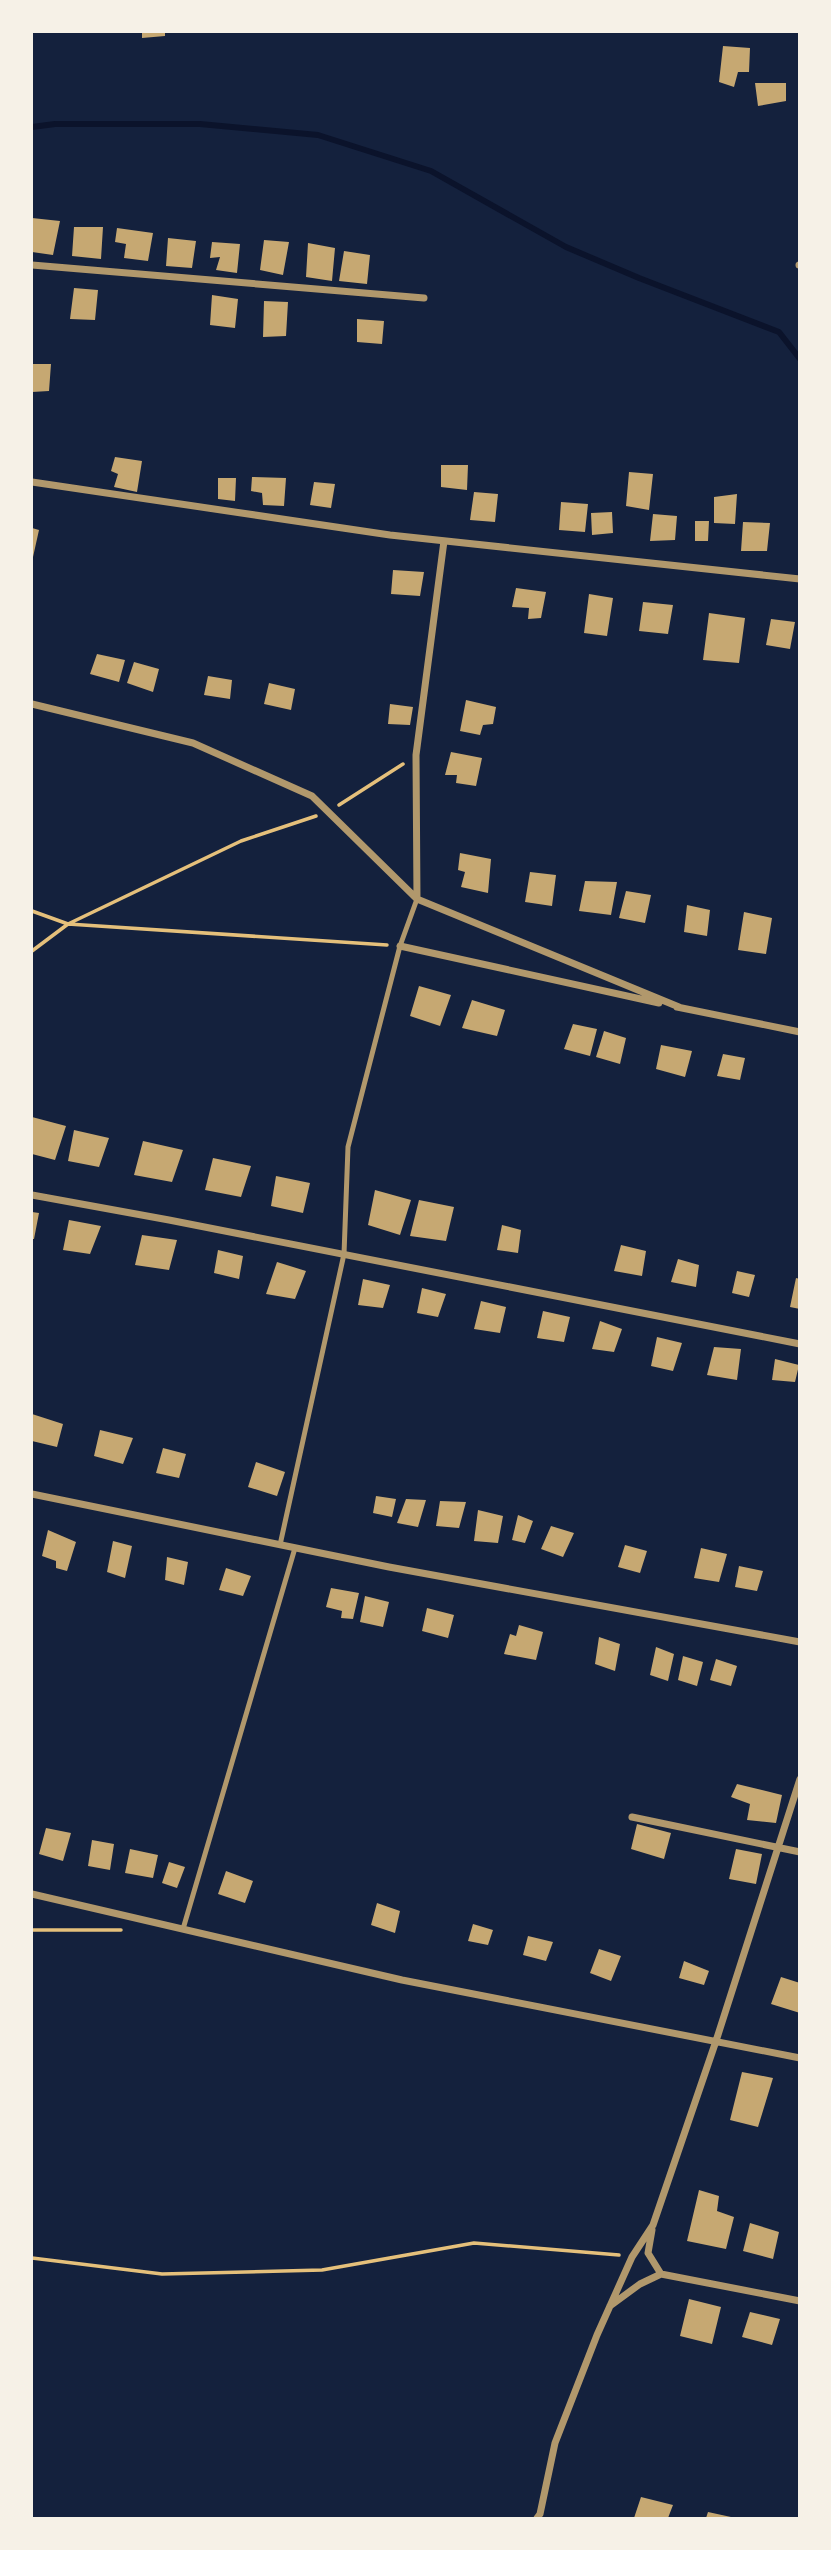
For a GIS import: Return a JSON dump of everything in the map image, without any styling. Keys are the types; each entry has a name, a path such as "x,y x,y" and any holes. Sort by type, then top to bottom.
{"street":[{"path":"32,265 424,298"},
{"path":"32,482 363,531 800,579"},
{"path":"417,899 416,755 444,541"},
{"path":"32,704 193,743 312,796 417,899 679,1007"},
{"path":"400,946 800,1032"},
{"path":"32,1195 800,1344"},
{"path":"32,1494 295,1548 800,1642"},
{"path":"661,2274 649,2253 653,2225 716,2041 800,1779"},
{"path":"632,1817 800,1852"},
{"path":"32,1894 402,1980 800,2058"},
{"path":"540,2517 555,2443 632,2256 653,2225"},
{"path":"610,2306 640,2284 661,2274 800,2301"}],"lane":[{"path":"280,1545 344,1254 348,1147 400,946 417,899"},
{"path":"183,1929 295,1548"}],"path":[{"path":"32,951 68,923 241,841 328,812 416,755"},
{"path":"32,911 68,923 400,946"},
{"path":"32,1930 128,1930"},
{"path":"32,2258 162,2274 322,2270 474,2243 632,2256"}],"building":[{"path":"142,32 165,32 165,36 142,38"},
{"path":"723,46 750,48 749,72 738,72 734,87 719,82"},
{"path":"755,83 786,83 786,101 758,106"},
{"path":"32,218 60,221 53,255 32,252"},
{"path":"74,227 103,227 101,259 72,256"},
{"path":"117,228 153,233 148,261 124,258 126,244 115,242"},
{"path":"168,238 196,241 192,268 166,266"},
{"path":"264,240 289,242 283,275 260,270"},
{"path":"212,242 240,244 237,273 216,270 220,257 210,258"},
{"path":"308,243 335,248 332,281 306,277"},
{"path":"344,251 370,255 367,284 339,281"},
{"path":"74,288 98,290 95,320 70,319"},
{"path":"212,295 238,299 235,328 210,325"},
{"path":"264,301 288,302 286,336 263,337"},
{"path":"357,319 384,321 382,344 357,342"},
{"path":"32,364 51,364 49,391 32,392"},
{"path":"115,457 142,461 137,492 114,487 118,474 111,471"},
{"path":"441,465 468,465 467,490 441,487"},
{"path":"629,472 653,474 649,510 626,506"},
{"path":"252,477 286,478 284,506 263,505 262,493 251,491"},
{"path":"218,478 236,478 235,501 218,499"},
{"path":"314,482 335,484 331,508 310,505"},
{"path":"474,492 498,494 495,522 470,520"},
{"path":"737,494 735,524 714,523 714,497"},
{"path":"561,502 588,504 585,532 559,530"},
{"path":"612,512 613,533 592,535 591,513"},
{"path":"653,514 677,516 675,540 650,541"},
{"path":"695,521 709,521 708,541 695,541"},
{"path":"743,522 770,523 767,551 741,551"},
{"path":"32,528 39,530 33,557 32,557"},
{"path":"393,570 424,572 420,596 391,594"},
{"path":"516,588 546,592 541,618 528,619 529,608 512,607"},
{"path":"589,594 613,598 607,636 584,633"},
{"path":"643,602 673,605 668,634 639,631"},
{"path":"709,613 745,618 739,663 703,660"},
{"path":"771,619 795,622 790,649 766,645"},
{"path":"97,654 125,660 119,682 90,674"},
{"path":"134,662 159,669 153,692 127,683"},
{"path":"208,676 232,680 230,699 204,695"},
{"path":"269,683 295,689 291,710 264,704"},
{"path":"466,700 496,707 493,724 483,725 480,735 460,731"},
{"path":"390,704 413,707 410,725 388,724"},
{"path":"451,752 482,758 476,786 456,783 457,775 445,775"},
{"path":"460,853 491,859 488,893 461,887 465,872 458,870"},
{"path":"530,872 556,875 552,906 525,902"},
{"path":"585,881 617,882 611,915 579,911"},
{"path":"626,891 651,895 645,923 619,918"},
{"path":"687,905 710,910 707,936 684,932"},
{"path":"744,912 772,918 766,954 738,950"},
{"path":"419,986 451,995 440,1026 410,1016"},
{"path":"472,1000 505,1010 497,1036 462,1028"},
{"path":"573,1024 597,1029 590,1056 564,1049"},
{"path":"604,1031 626,1038 620,1064 596,1057"},
{"path":"661,1045 692,1051 685,1077 656,1069"},
{"path":"723,1054 745,1058 740,1080 717,1076"},
{"path":"32,1117 66,1126 55,1160 32,1154"},
{"path":"74,1130 109,1138 99,1167 68,1161"},
{"path":"143,1141 183,1150 172,1182 134,1175"},
{"path":"213,1158 251,1166 241,1197 205,1190"},
{"path":"276,1176 310,1183 303,1213 271,1206"},
{"path":"375,1190 411,1200 400,1235 368,1225"},
{"path":"419,1200 454,1207 446,1241 410,1236"},
{"path":"32,1212 39,1213 34,1239 32,1239"},
{"path":"69,1220 101,1226 90,1254 63,1250"},
{"path":"502,1225 521,1230 518,1253 497,1250"},
{"path":"142,1235 177,1240 169,1270 135,1265"},
{"path":"621,1245 646,1251 642,1276 614,1271"},
{"path":"218,1250 243,1256 239,1279 214,1273"},
{"path":"678,1259 699,1265 696,1287 671,1282"},
{"path":"277,1262 306,1271 295,1299 266,1294"},
{"path":"737,1271 755,1275 749,1297 732,1293"},
{"path":"796,1278 800,1279 800,1309 790,1307"},
{"path":"363,1279 390,1285 383,1308 358,1305"},
{"path":"422,1288 446,1294 438,1317 417,1313"},
{"path":"481,1301 506,1307 500,1333 474,1329"},
{"path":"543,1311 570,1317 564,1342 537,1338"},
{"path":"600,1321 622,1329 614,1352 592,1349"},
{"path":"657,1337 682,1343 673,1371 651,1366"},
{"path":"714,1347 741,1349 737,1380 707,1375"},
{"path":"775,1359 799,1365 795,1382 772,1380"},
{"path":"32,1414 63,1424 57,1447 32,1441"},
{"path":"100,1430 133,1438 123,1464 94,1456"},
{"path":"163,1448 186,1454 179,1478 156,1473"},
{"path":"256,1462 285,1472 277,1496 248,1487"},
{"path":"376,1496 396,1499 392,1517 373,1513"},
{"path":"406,1499 426,1500 418,1527 397,1523"},
{"path":"440,1501 466,1502 459,1528 436,1526"},
{"path":"478,1510 503,1516 498,1543 474,1541"},
{"path":"518,1515 533,1521 525,1543 512,1540"},
{"path":"551,1526 574,1533 563,1557 541,1549"},
{"path":"48,1530 76,1542 67,1571 56,1568 56,1561 42,1556"},
{"path":"113,1541 132,1546 125,1578 107,1572"},
{"path":"625,1545 647,1551 640,1573 618,1567"},
{"path":"701,1548 727,1554 719,1582 694,1578"},
{"path":"167,1557 188,1562 184,1585 165,1580"},
{"path":"739,1566 763,1571 757,1591 735,1587"},
{"path":"226,1568 251,1576 243,1596 219,1590"},
{"path":"331,1588 359,1593 353,1619 341,1618 342,1611 326,1607"},
{"path":"365,1596 389,1602 383,1627 360,1622"},
{"path":"427,1608 454,1615 448,1638 422,1631"},
{"path":"519,1625 543,1632 536,1660 504,1654 510,1634 516,1636"},
{"path":"599,1637 620,1644 615,1671 595,1664"},
{"path":"656,1647 674,1654 668,1681 650,1675"},
{"path":"683,1656 703,1662 697,1686 678,1680"},
{"path":"716,1659 737,1666 731,1686 710,1680"},
{"path":"737,1784 782,1795 776,1823 747,1820 750,1804 731,1797"},
{"path":"637,1824 671,1833 664,1859 631,1849"},
{"path":"46,1828 71,1833 63,1861 39,1854"},
{"path":"92,1840 114,1844 110,1870 88,1866"},
{"path":"130,1849 158,1855 153,1878 125,1873"},
{"path":"736,1849 762,1854 756,1884 729,1879"},
{"path":"169,1862 185,1867 177,1888 162,1883"},
{"path":"226,1871 253,1881 245,1903 218,1894"},
{"path":"377,1903 400,1911 395,1933 371,1925"},
{"path":"473,1924 493,1930 488,1945 468,1941"},
{"path":"528,1936 553,1942 546,1961 523,1955"},
{"path":"599,1949 621,1956 611,1981 590,1973"},
{"path":"684,1961 709,1971 704,1985 679,1978"},
{"path":"781,1977 800,1983 800,2013 771,2004"},
{"path":"742,2072 773,2078 758,2127 730,2120"},
{"path":"699,2190 719,2196 717,2211 734,2217 726,2249 687,2241"},
{"path":"750,2223 779,2232 773,2259 743,2251"},
{"path":"689,2299 721,2307 712,2344 680,2336"},
{"path":"750,2312 780,2319 772,2345 742,2337"},
{"path":"641,2497 673,2505 668,2518 634,2518"},
{"path":"708,2512 731,2517 731,2518 706,2518"}],"waterway":[{"path":"32,127 55,124 200,124 318,135 431,171 566,247 779,332 800,359"}]}
